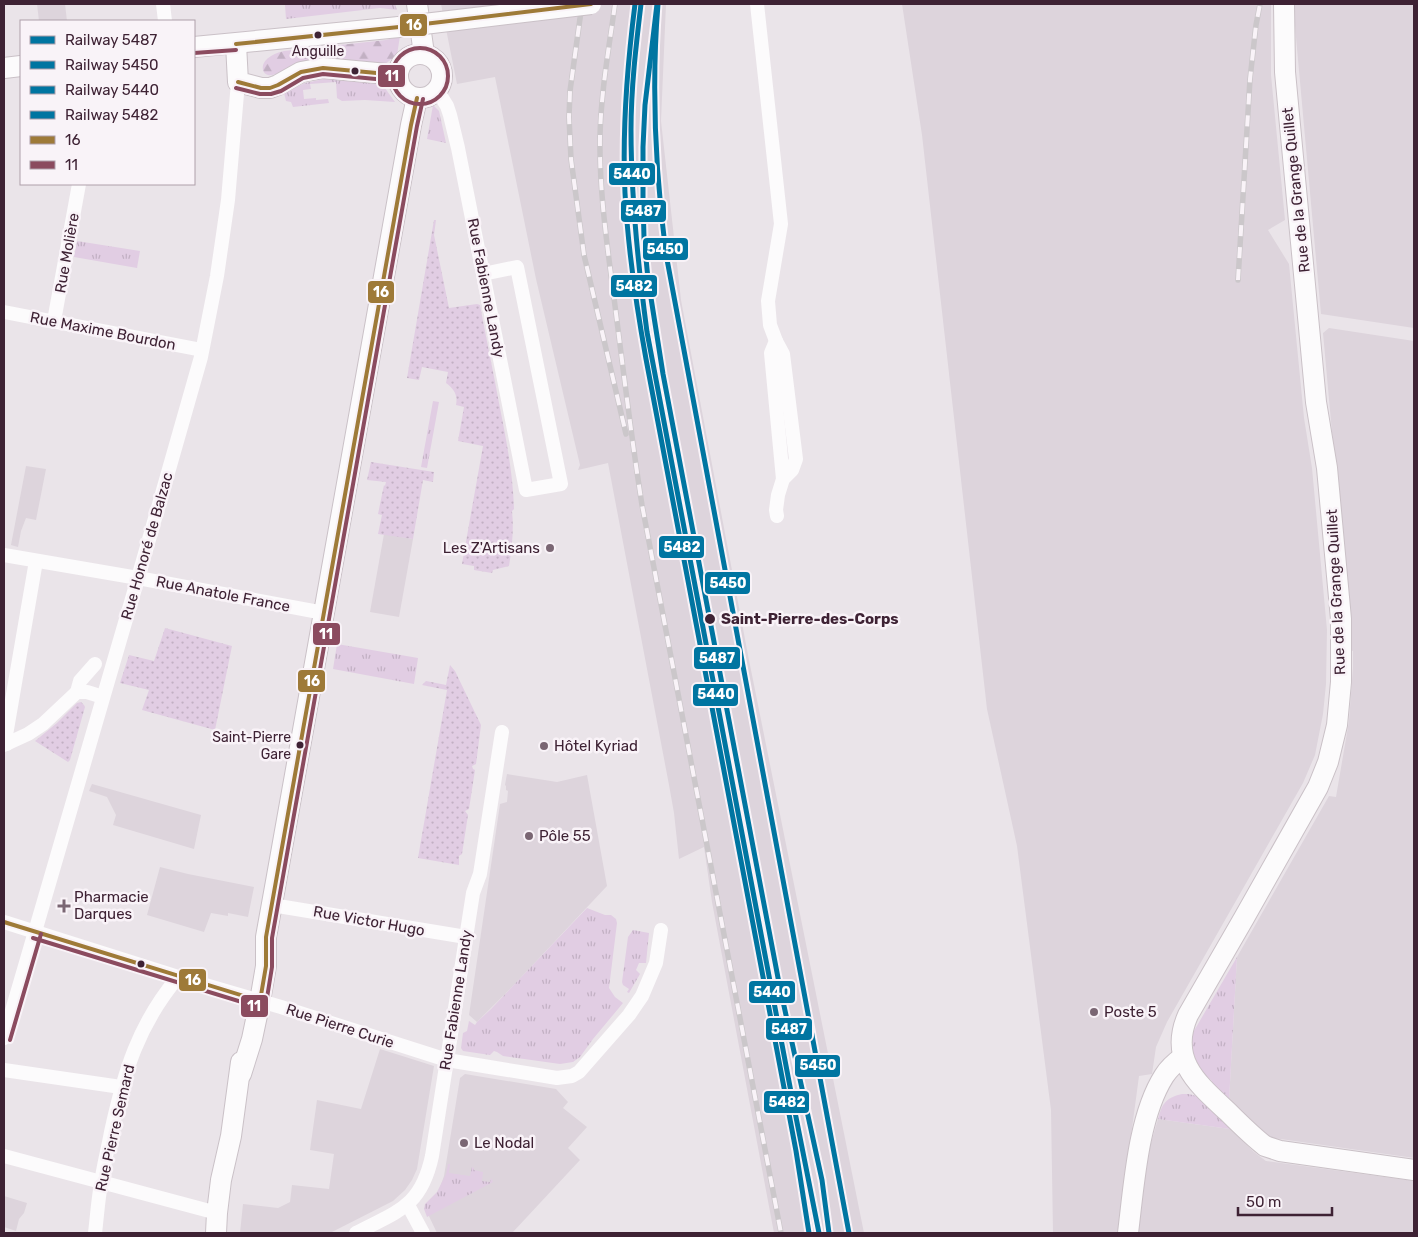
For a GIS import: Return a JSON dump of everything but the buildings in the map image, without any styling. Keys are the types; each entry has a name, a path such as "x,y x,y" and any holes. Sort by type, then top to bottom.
{"street":[{"path":"163,4 165,20"},
{"path":"417,4 424,54"},
{"path":"195,47 399,27 591,4"},
{"path":"757,4 781,224 768,300 770,325 783,354 796,459 792,470 784,479 778,495 777,516"},
{"name":"Rue de la Grange Quillet","path":"1183,1057 1182,1032 1188,1015 1318,787 1328,762 1337,725 1341,682 1340,619 1327,468 1316,402 1285,72 1284,4"},
{"name":"Rue Honoré de Balzac","path":"4,1038 138,578 202,350 217,276 228,200 238,82 236,44"},
{"path":"416,54 424,54 430,56 439,65 442,78 437,90 431,95 417,98 401,88 398,75 399,68 409,57 416,54"},
{"path":"4,68 20,66"},
{"path":"238,82 261,88 270,88 301,72 323,68 398,75"},
{"name":"Rue Fabienne Landy","path":"437,90 450,115 463,172 526,490 560,484 517,267 484,274"},
{"path":"216,1233 224,1161 231,1136 241,1074 252,1039 255,999 266,966 266,937 417,98"},
{"name":"Rue Molière","path":"54,321 79,185"},
{"name":"Rue Maxime Bourdon","path":"4,312 202,350"},
{"name":"Rue Anatole France","path":"4,555 324,613"},
{"path":"5,745 36,561"},
{"path":"5,745 43,724 77,692 80,681 95,664"},
{"path":"77,692 87,692 103,697"},
{"name":"Rue Fabienne Landy","path":"356,1233 408,1205 422,1186 430,1167 473,893 480,874 502,732"},
{"name":"Rue Victor Hugo","path":"272,905 466,937"},
{"name":"Rue Pierre Curie","path":"4,922 447,1060 557,1078 572,1076 579,1072 629,1015 642,996 656,963 662,930"},
{"name":"Rue Pierre Semard","path":"95,1233 101,1183 121,1088 129,1063 139,1036 178,977"},
{"path":"1128,1233 1137,1161 1152,1101 1164,1075 1172,1065 1183,1057 1194,1078 1265,1146 1280,1151 1414,1170"},
{"path":"4,1070 121,1088"},
{"path":"1143,1133 1155,1105 1163,1094 1174,1086 1194,1078"},
{"path":"226,1233 231,1170 231,1136"},
{"path":"4,1156 217,1213"},
{"path":"408,1205 423,1233"}],"shaded area":[{"path":"37,4 65,4 67,20 39,20"},
{"path":"441,4 666,4 661,121 681,300 748,655 864,1233 774,1233 712,902 704,847 679,859 669,785 608,463 578,470 580,465 536,279 495,77 457,84"},
{"path":"902,4 1271,4 1271,75 1285,220 1268,230 1289,264 1304,418 1312,468 1327,630 1326,684 1323,714 1315,755 1303,783 1167,1022 1156,1047 1152,1074 1139,1076 1118,1233 1053,1233 1051,1110 1017,846 987,709 922,135"},
{"path":"1293,4 1414,4 1414,328 1321,314"},
{"path":"1329,328 1414,341 1414,1158 1267,1137 1229,1101 1237,957 1329,796 1336,797 1349,721 1353,651 1350,650 1351,632 1323,333"},
{"path":"26,466 46,469 36,520 26,518 18,547 11,545"},
{"path":"384,534 413,539 399,617 370,612"},
{"path":"507,774 557,782 587,775 607,886 477,1022 469,1015 500,804 507,802 508,791 505,785"},
{"path":"92,784 201,815 194,849 113,825 116,815 107,797 89,791"},
{"path":"160,867 254,887 248,917 228,913 228,916 211,913 204,932 147,915"},
{"path":"380,1049 434,1066 417,1169 405,1190 393,1201 330,1233 240,1233 243,1204 278,1208 290,1202 292,1185 329,1189 334,1154 310,1150 317,1100 361,1109"},
{"path":"465,1074 556,1089 568,1102 563,1108 587,1127 568,1148 580,1160 513,1233 437,1233 427,1212 444,1176 460,1078"},
{"path":"1158,1119 1230,1129 1266,1161 1414,1181 1414,1233 1137,1233 1147,1157"},
{"path":"4,1196 27,1203 24,1213 19,1219 16,1231 4,1227"}],"green space":[{"path":"395,4 397,10 380,8 286,19 285,5"},
{"path":"400,36 397,55 385,64 363,66 297,65 271,75 265,74 263,70 266,60 284,51 386,40"},
{"path":"324,79 382,84 395,102 342,101 337,98 336,82 310,84 311,89 303,90 304,99 328,99 329,103 293,107 291,102 286,101 284,93 305,83"},
{"path":"433,105 439,111 446,143 427,139"},
{"path":"434,220 436,220 434,235 449,308 480,305 509,456 514,509 512,511 513,532 509,566 493,570 492,573 474,570 474,566 462,564 483,446 458,441 464,407 456,405 455,392 446,383 448,372 422,367 419,380 407,378"},
{"path":"77,241 140,251 137,268 74,257"},
{"path":"433,401 439,402 427,468 421,467"},
{"path":"371,462 434,472 433,482 423,480 413,539 378,534 382,515 378,514 386,482 367,480"},
{"path":"165,628 232,646 215,730 142,710 149,690 120,683 129,655 154,661"},
{"path":"337,644 418,658 414,684 333,669"},
{"path":"450,665 455,671 481,725 476,764 472,766 475,770 469,809 465,811 468,815 462,854 459,856 459,865 418,858 447,690 422,685 426,681 446,685"},
{"path":"81,702 85,707 68,762 35,741 77,703"},
{"path":"587,908 605,915 611,915 616,919 609,988 615,997 623,1003 580,1057 573,1062 560,1064 503,1056 494,1051 490,1055 463,1051 461,1048 463,1033 467,1031 469,1021 475,1025"},
{"path":"633,930 649,933 646,963 639,963 636,970 640,974 629,993 627,992 629,989 622,982 628,937"},
{"path":"1237,957 1229,1101 1212,1085 1212,1081 1196,1062 1191,1036"},
{"path":"1182,1094 1196,1096 1230,1129 1158,1119 1165,1102 1172,1097"},
{"path":"448,1164 450,1164 449,1173 470,1176 472,1167 474,1170 483,1172 482,1181 490,1182 491,1178 493,1182 427,1217 424,1209 425,1204 437,1192 446,1174"}],"railway":[{"path":"582,4 570,91 571,159 584,255 626,434"},
{"path":"615,4 602,103 600,156 606,237 631,427 642,505 781,1233"},
{"path":"1238,280 1250,79 1260,4"}],"rail line":[{"name":"5482","path":"635,4 624,146 626,214 630,256 646,359 796,1151 809,1233"},
{"name":"5440","path":"641,4 633,83 631,155 636,231 647,332 819,1233"},
{"name":"5487","path":"657,4 645,105 643,147 644,238 648,279 663,374 779,983 822,1180 829,1233"},
{"name":"5450","path":"658,4 655,129 666,254 849,1233"}],"transit line":[{"name":"16","path":"236,44 591,4"},
{"name":"11","path":"415,48 425,48 440,56 446,65 448,76 446,87 440,96 425,104 415,104 404,99 397,92 392,81 392,71 397,60 404,53 415,48"},
{"name":"11","path":"195,53 236,50"},
{"name":"16","path":"238,82 261,88 270,88 301,72 323,68 398,75"},
{"name":"11","path":"236,88 260,94 271,94 281,91 303,78 323,74 397,81"},
{"name":"16","path":"4,922 260,1001 266,966 266,937 417,98"},
{"name":"11","path":"33,938 258,1007 266,1004 272,967 272,938 423,99"},
{"name":"11","path":"10,1040 41,934"}],"place":[{"name":"Anguille","path":"318,35"},
{"name":"Les Z'Artisans","path":"550,548"},
{"name":"Saint-Pierre-des-Corps","path":"710,619"},
{"name":"Saint-Pierre Gare","path":"300,745"},
{"name":"Hôtel Kyriad","path":"544,746"},
{"name":"Pôle 55","path":"529,836"},
{"name":"Pharmacie Darques","path":"64,906"},
{"name":"Poste 5","path":"1094,1012"},
{"name":"Le Nodal","path":"464,1143"}]}
